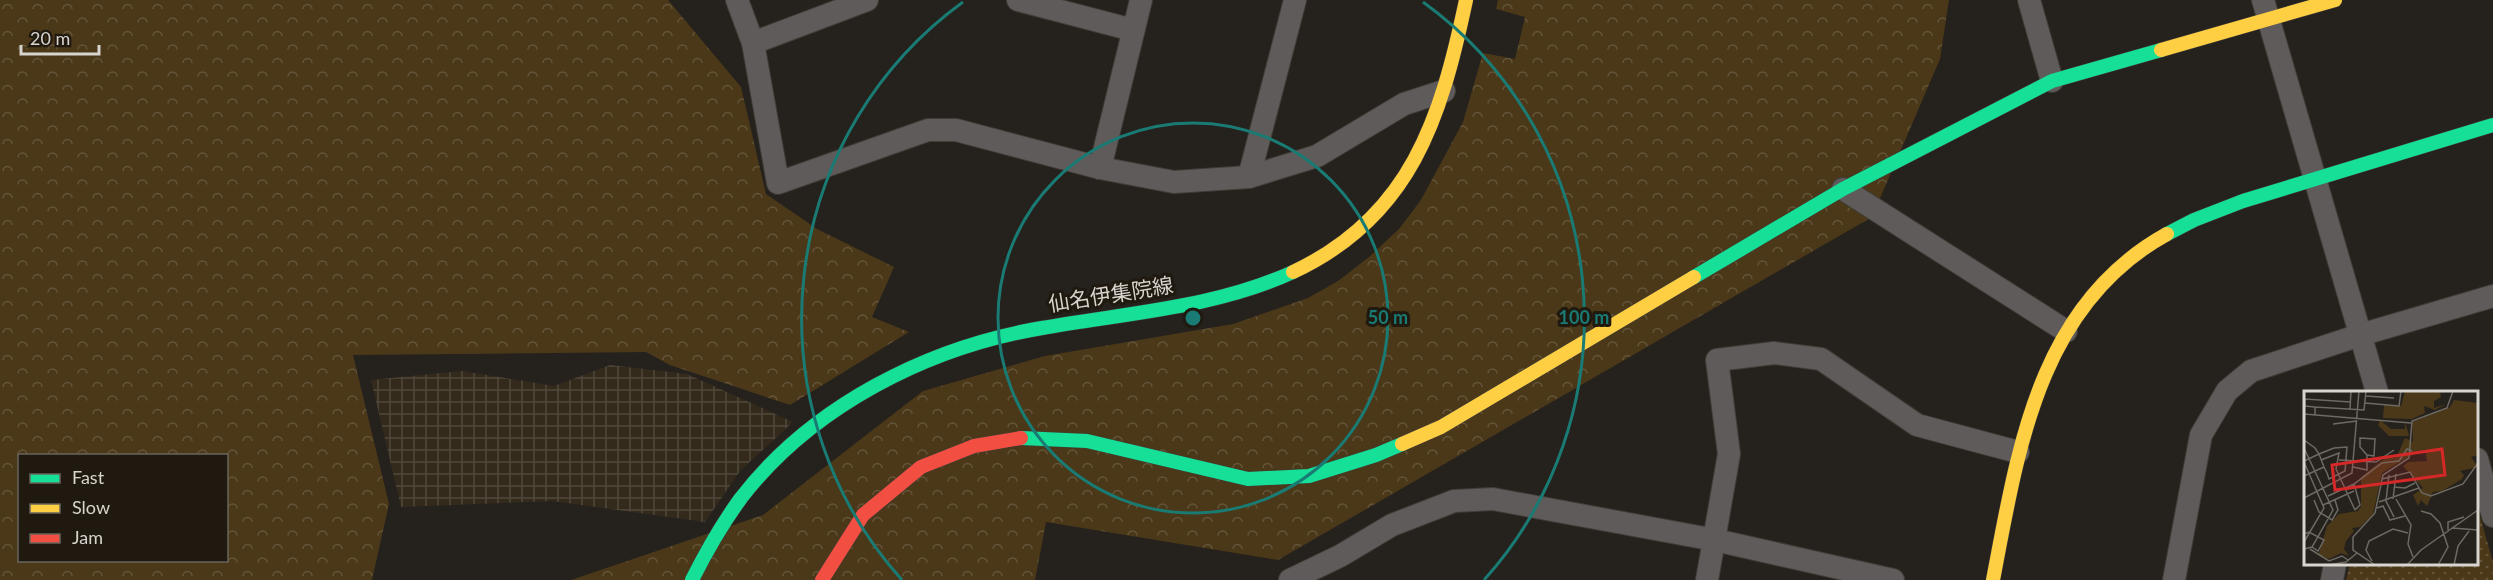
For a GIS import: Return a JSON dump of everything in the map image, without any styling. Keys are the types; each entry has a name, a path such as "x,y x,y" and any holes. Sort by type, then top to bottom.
{"street":[{"path":"737,0 753,43 778,183 928,130 956,130 1100,168 1174,182 1249,177 1317,156 1404,104 1444,91"},
{"path":"753,43 867,0"},
{"path":"1018,0 1133,30"},
{"path":"1100,168 1141,0"},
{"path":"1249,177 1294,0"},
{"name":"仙名伊集院線","path":"692,580 708,548 749,487 789,446 841,405 942,356 988,340 1038,329 1210,300 1261,287 1295,272 1331,251 1362,228 1390,200 1427,136 1444,91 1466,0"},
{"path":"2029,0 2052,81"},
{"path":"822,580 863,515 921,467 974,446 1028,437 1087,441 1248,479 1309,476 1376,455 1441,427 1843,189 2052,81 2266,10 2335,0"},
{"path":"2266,10 2376,391"},
{"path":"1993,580 2018,452 2041,380 2066,331 2114,273 2152,243 2215,211 2313,178 2493,125"},
{"path":"1843,189 2066,331"},
{"path":"2174,580 2200,435 2227,391 2251,371 2360,334 2493,296"},
{"path":"1707,580 1729,454 1717,360 1774,353 1821,359 1917,425 2018,452"},
{"path":"2478,459 2493,454"},
{"path":"2478,463 2493,516"},
{"path":"1290,580 1340,556 1392,525 1454,501 1493,499 1715,540 1858,576 1893,580"},
{"path":"2332,580 2335,565"}],"shaded area":[{"path":"610,365 687,374 793,422 740,471 705,522 552,501 401,507 371,380 462,371 554,386"}],"green space":[{"path":"0,0 668,0 741,87 766,194 817,229 894,267 872,317 909,332 790,405 670,365 646,352 353,355 389,504 372,580 0,580"},
{"path":"1498,0 1949,0 1940,59 1872,217 1278,560 1046,522 1035,580 571,580 763,515 923,391 1045,356 1233,324 1308,298 1338,281 1369,257 1399,229 1421,200 1463,122 1483,53 1515,59 1525,17 1496,9"},
{"path":"2478,510 2493,562 2493,580 2346,580 2350,565 2478,565"}],"traffic: fast":[{"path":"1694,277 1843,189 2052,81 2161,50"},
{"path":"2167,234 2194,220 2243,201 2493,125"},
{"path":"692,580 734,508 770,465 802,435 837,409 875,386 915,366 999,337 1201,302 1233,294 1293,272"},
{"path":"1021,438 1087,441 1248,479 1309,476 1376,455 1402,444"}],"traffic: slow":[{"path":"1293,272 1333,249 1366,223 1393,193 1414,160 1445,85 1466,0"},
{"path":"2161,50 2335,0"},
{"path":"1993,580 2025,432 2041,385 2062,340 2089,300 2124,264 2167,234"},
{"path":"1402,444 1441,427 1694,277"}],"traffic: jam":[{"path":"822,580 863,515 921,467 974,446 1021,438"}]}
